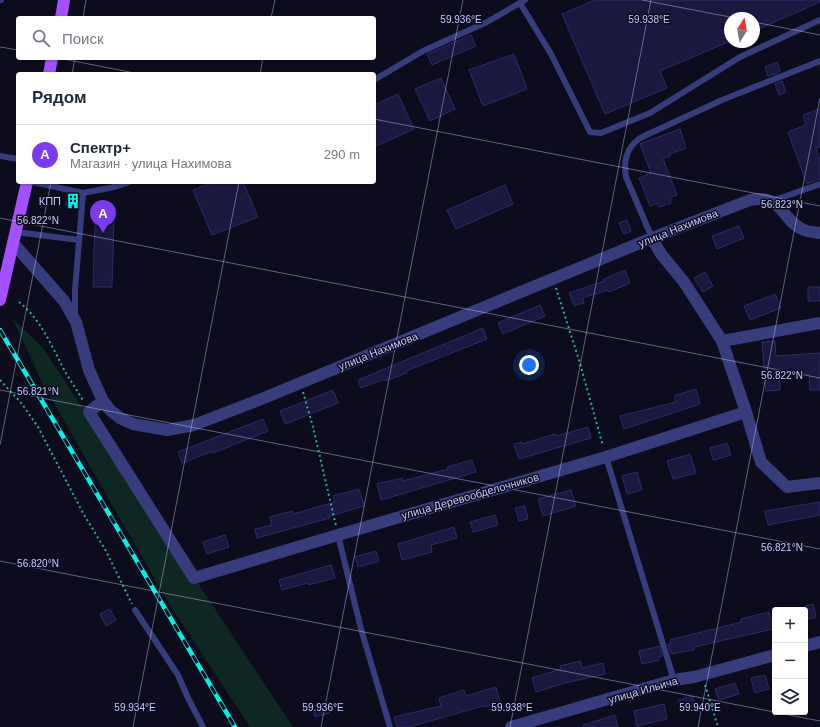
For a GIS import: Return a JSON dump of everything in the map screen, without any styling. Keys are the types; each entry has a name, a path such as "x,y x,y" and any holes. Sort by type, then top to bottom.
{"main road":[{"path":"60,16 64,0"},
{"path":"49,72 52,60"},
{"path":"0,300 27,184"}],"street":[{"name":"улица Нахимова","path":"15,237 64,301 76,322 89,370 103,401 110,410 120,418 133,424 167,430 194,425 652,238 750,200 758,198 772,201"},
{"path":"772,201 804,230 820,233"},
{"path":"652,238 661,254 684,282 722,340 761,462 786,487 820,483"},
{"path":"722,340 820,323"},
{"path":"89,412 103,401"},
{"name":"улица Деревообделочников","path":"89,412 194,578 606,457 746,412"},
{"path":"808,645 820,642"},
{"name":"улица Ильича","path":"511,727 674,680 772,656"}],"lane":[{"path":"376,79 423,51 487,22 522,1 551,54 590,132 601,133 650,113 740,57 820,20"},
{"path":"652,238 626,177 624,168 626,154 634,143 642,137 722,100 820,61"},
{"path":"0,156 16,159"},
{"path":"42,184 83,193 124,184"},
{"path":"772,201 820,184"},
{"path":"76,322 75,302 83,193"},
{"path":"15,237 79,240"},
{"path":"606,457 674,680"},
{"path":"338,535 360,629 390,727"},
{"path":"135,610 178,675 203,727"}],"path":[{"path":"554,279 579,360 606,457"},
{"path":"19,302 44,331 89,412"},
{"path":"0,380 22,404 38,427 83,513 106,551 135,610"},
{"path":"301,382 338,535"},
{"path":"702,674 718,727"}],"green space":[{"path":"12,318 43,348 293,727 250,727 168,602 44,386"}],"building":[{"path":"595,0 820,0 820,2 760,28 760,12 724,12 724,44 660,71 667,88 605,114 562,14"},
{"path":"471,35 476,46 432,65 427,54"},
{"path":"514,54 527,89 483,106 469,70"},
{"path":"777,62 780,71 768,76 765,67"},
{"path":"441,78 455,109 430,121 415,89"},
{"path":"782,81 786,92 779,95 775,84"},
{"path":"398,94 414,129 376,146 376,104"},
{"path":"820,109 820,147 816,149 820,160 820,179 807,184 788,132 806,125 803,115"},
{"path":"680,129 686,148 670,154 670,156 663,159 677,195 670,198 671,203 659,207 657,203 650,206 639,178 651,173 640,144"},
{"path":"208,184 244,184 258,217 212,235 193,190"},
{"path":"505,185 513,204 456,229 447,210"},
{"name":"КПП","path":"68,195 78,197 77,207 66,206"},
{"path":"627,220 631,231 624,234 619,223"},
{"path":"95,221 114,222 112,287 93,287"},
{"path":"739,226 744,238 717,249 712,236"},
{"path":"625,270 630,283 609,292 608,290 583,298 584,303 574,306 569,293 604,281 604,279"},
{"path":"705,272 713,286 703,292 694,278"},
{"path":"808,287 820,287 820,301 808,301"},
{"path":"775,294 781,308 750,320 744,306"},
{"path":"540,305 545,316 503,334 498,323"},
{"path":"483,328 487,339 406,371 407,373 361,388 358,380"},
{"path":"775,341 776,356 820,353 820,390 810,390 809,374 779,376 780,390 766,391 762,342"},
{"path":"696,389 700,404 624,429 620,416 676,402 674,396"},
{"path":"333,390 338,403 285,424 280,411"},
{"path":"263,419 268,431 213,453 213,451 182,463 178,452"},
{"path":"588,427 591,438 519,459 514,444 522,442 522,444 555,434 556,436"},
{"path":"727,443 731,455 713,460 710,448"},
{"path":"690,454 696,473 673,479 667,461"},
{"path":"472,460 476,472 381,500 377,484 402,478 403,481 448,469 447,467"},
{"path":"637,472 642,490 627,494 622,476"},
{"path":"359,489 364,506 330,516 330,518 257,538 255,529 272,525 270,517 292,511 293,514 335,502 333,496"},
{"path":"571,490 576,506 543,516 538,499"},
{"path":"820,502 820,515 768,525 765,511"},
{"path":"525,506 528,519 519,521 515,508"},
{"path":"495,515 498,525 473,532 470,522"},
{"path":"454,527 457,538 431,545 432,552 402,560 398,544"},
{"path":"225,535 229,547 207,554 203,542"},
{"path":"376,551 379,561 358,567 355,557"},
{"path":"331,565 335,578 282,590 279,580"},
{"path":"813,604 816,617 808,619 808,607 805,606"},
{"path":"110,609 116,620 106,626 100,614"},
{"path":"769,612 772,629 694,647 694,650 671,654 668,644 671,644 670,640 742,622 741,619"},
{"path":"659,646 662,656 659,657 659,660 642,664 639,651"},
{"path":"580,661 582,668 603,663 605,674 565,683 536,692 532,678 561,669 560,666"},
{"path":"765,675 769,689 755,693 751,678"},
{"path":"735,683 739,694 719,700 715,689"},
{"path":"496,687 500,702 409,727 397,727 394,717 441,706 439,698 464,690 466,696"},
{"path":"693,696 696,706 681,710 678,700"},
{"path":"327,702 330,713 315,717 312,707"},
{"path":"664,704 667,719 637,726 634,711"},
{"path":"615,715 618,727 583,727 583,725"}],"railway":[{"path":"0,330 235,727"}],"place":[{"name":"КПП","path":"73,201"},
{"name":"Спектр+","path":"103,233"}]}
